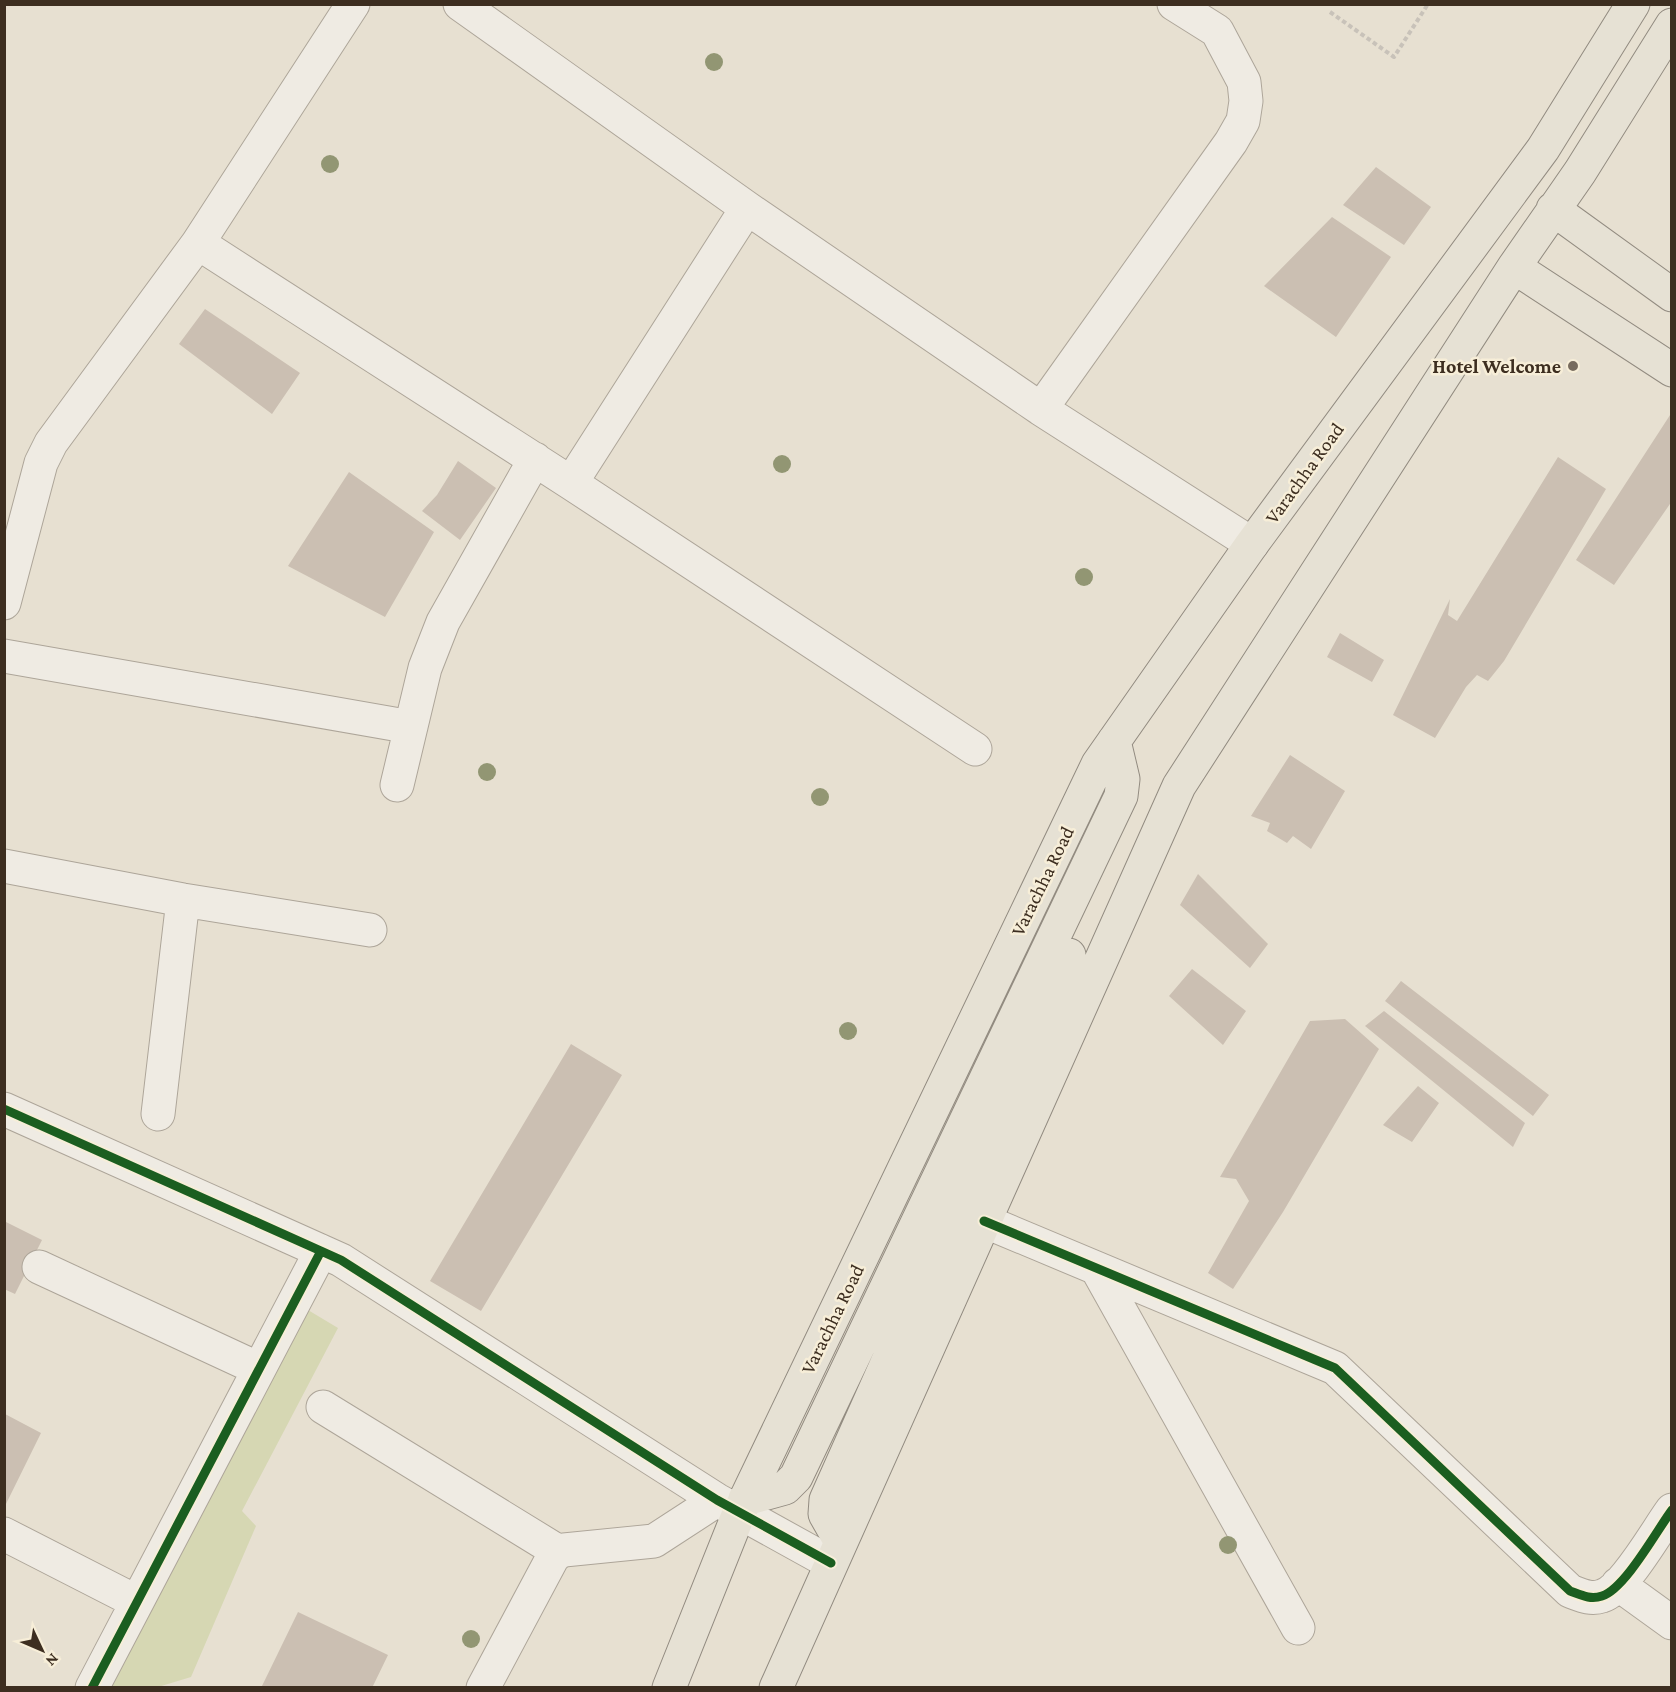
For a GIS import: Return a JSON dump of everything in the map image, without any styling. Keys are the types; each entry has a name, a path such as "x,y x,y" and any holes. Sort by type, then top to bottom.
{"main road":[{"name":"Varachha Road","path":"669,1688 734,1504 1098,764 1252,544 1543,149 1633,4"},
{"path":"776,1688 1179,786 1671,25"},
{"path":"1553,209 1671,296"},
{"path":"1514,267 1671,370"},
{"path":"836,1553 825,1514 826,1500 1129,820 1144,805 1179,786"}],"street":[{"path":"4,603 41,463 51,443 198,243 353,4"},
{"path":"460,4 747,208 1041,409 1252,544"},
{"path":"1041,409 1231,142 1243,121 1246,101 1244,82 1217,31 1174,4"},
{"path":"571,483 747,208"},
{"path":"198,243 535,459 975,749"},
{"path":"397,785 425,668 443,622 535,459"},
{"path":"4,656 411,727"},
{"path":"4,866 183,900 370,930"},
{"path":"158,1114 183,900"},
{"path":"4,1109 341,1260 734,1504 836,1553"},
{"path":"984,1221 1335,1368 1570,1591 1589,1598 1604,1596 1618,1584 1671,1510"},
{"path":"92,1688 321,1251"},
{"path":"39,1267 259,1369"},
{"path":"1097,1269 1298,1628"},
{"path":"323,1407 559,1552"},
{"path":"483,1688 551,1559 559,1552 654,1541 734,1504"},
{"path":"4,1534 137,1602"},
{"path":"1618,1584 1671,1623"}],"path":[{"path":"1330,12 1394,57 1428,4"}],"green space":[{"path":"308,1310 338,1328 242,1511 256,1526 191,1677 158,1687 107,1688"}],"building":[{"path":"1376,167 1431,207 1404,245 1343,205"},
{"path":"1332,217 1391,257 1336,337 1264,286"},
{"path":"205,309 300,373 272,414 179,344"},
{"path":"1672,412 1672,501 1614,585 1576,560"},
{"path":"1558,457 1606,489 1504,661 1488,681 1477,675 1466,687 1435,738 1393,715 1450,599 1448,615 1457,621"},
{"path":"458,461 496,488 460,540 422,511 437,495"},
{"path":"349,472 434,532 385,617 288,566"},
{"path":"1340,633 1384,660 1372,682 1327,657"},
{"path":"1290,755 1345,791 1311,849 1293,836 1287,843 1267,831 1270,823 1251,816"},
{"path":"1198,874 1268,944 1250,968 1180,905"},
{"path":"1192,969 1246,1011 1223,1045 1169,996"},
{"path":"1401,981 1549,1095 1533,1116 1385,1001"},
{"path":"1384,1011 1525,1123 1513,1147 1365,1026"},
{"path":"1345,1019 1379,1049 1283,1212 1233,1289 1208,1273 1249,1201 1236,1179 1220,1177 1310,1021"},
{"path":"571,1044 622,1075 481,1311 430,1281"},
{"path":"1418,1086 1439,1103 1412,1142 1383,1125"},
{"path":"4,1221 42,1240 15,1294 4,1289"},
{"path":"5,1414 41,1433 5,1506"},
{"path":"298,1612 388,1655 372,1688 261,1688"}],"cycle path":[{"path":"4,1109 341,1260 717,1500 831,1563"},
{"path":"984,1221 1335,1368 1570,1591 1586,1597 1602,1596 1611,1591 1640,1558 1672,1510"},
{"path":"92,1688 321,1251"}],"place":[{"name":"Hotel Welcome","path":"1573,366"}]}
